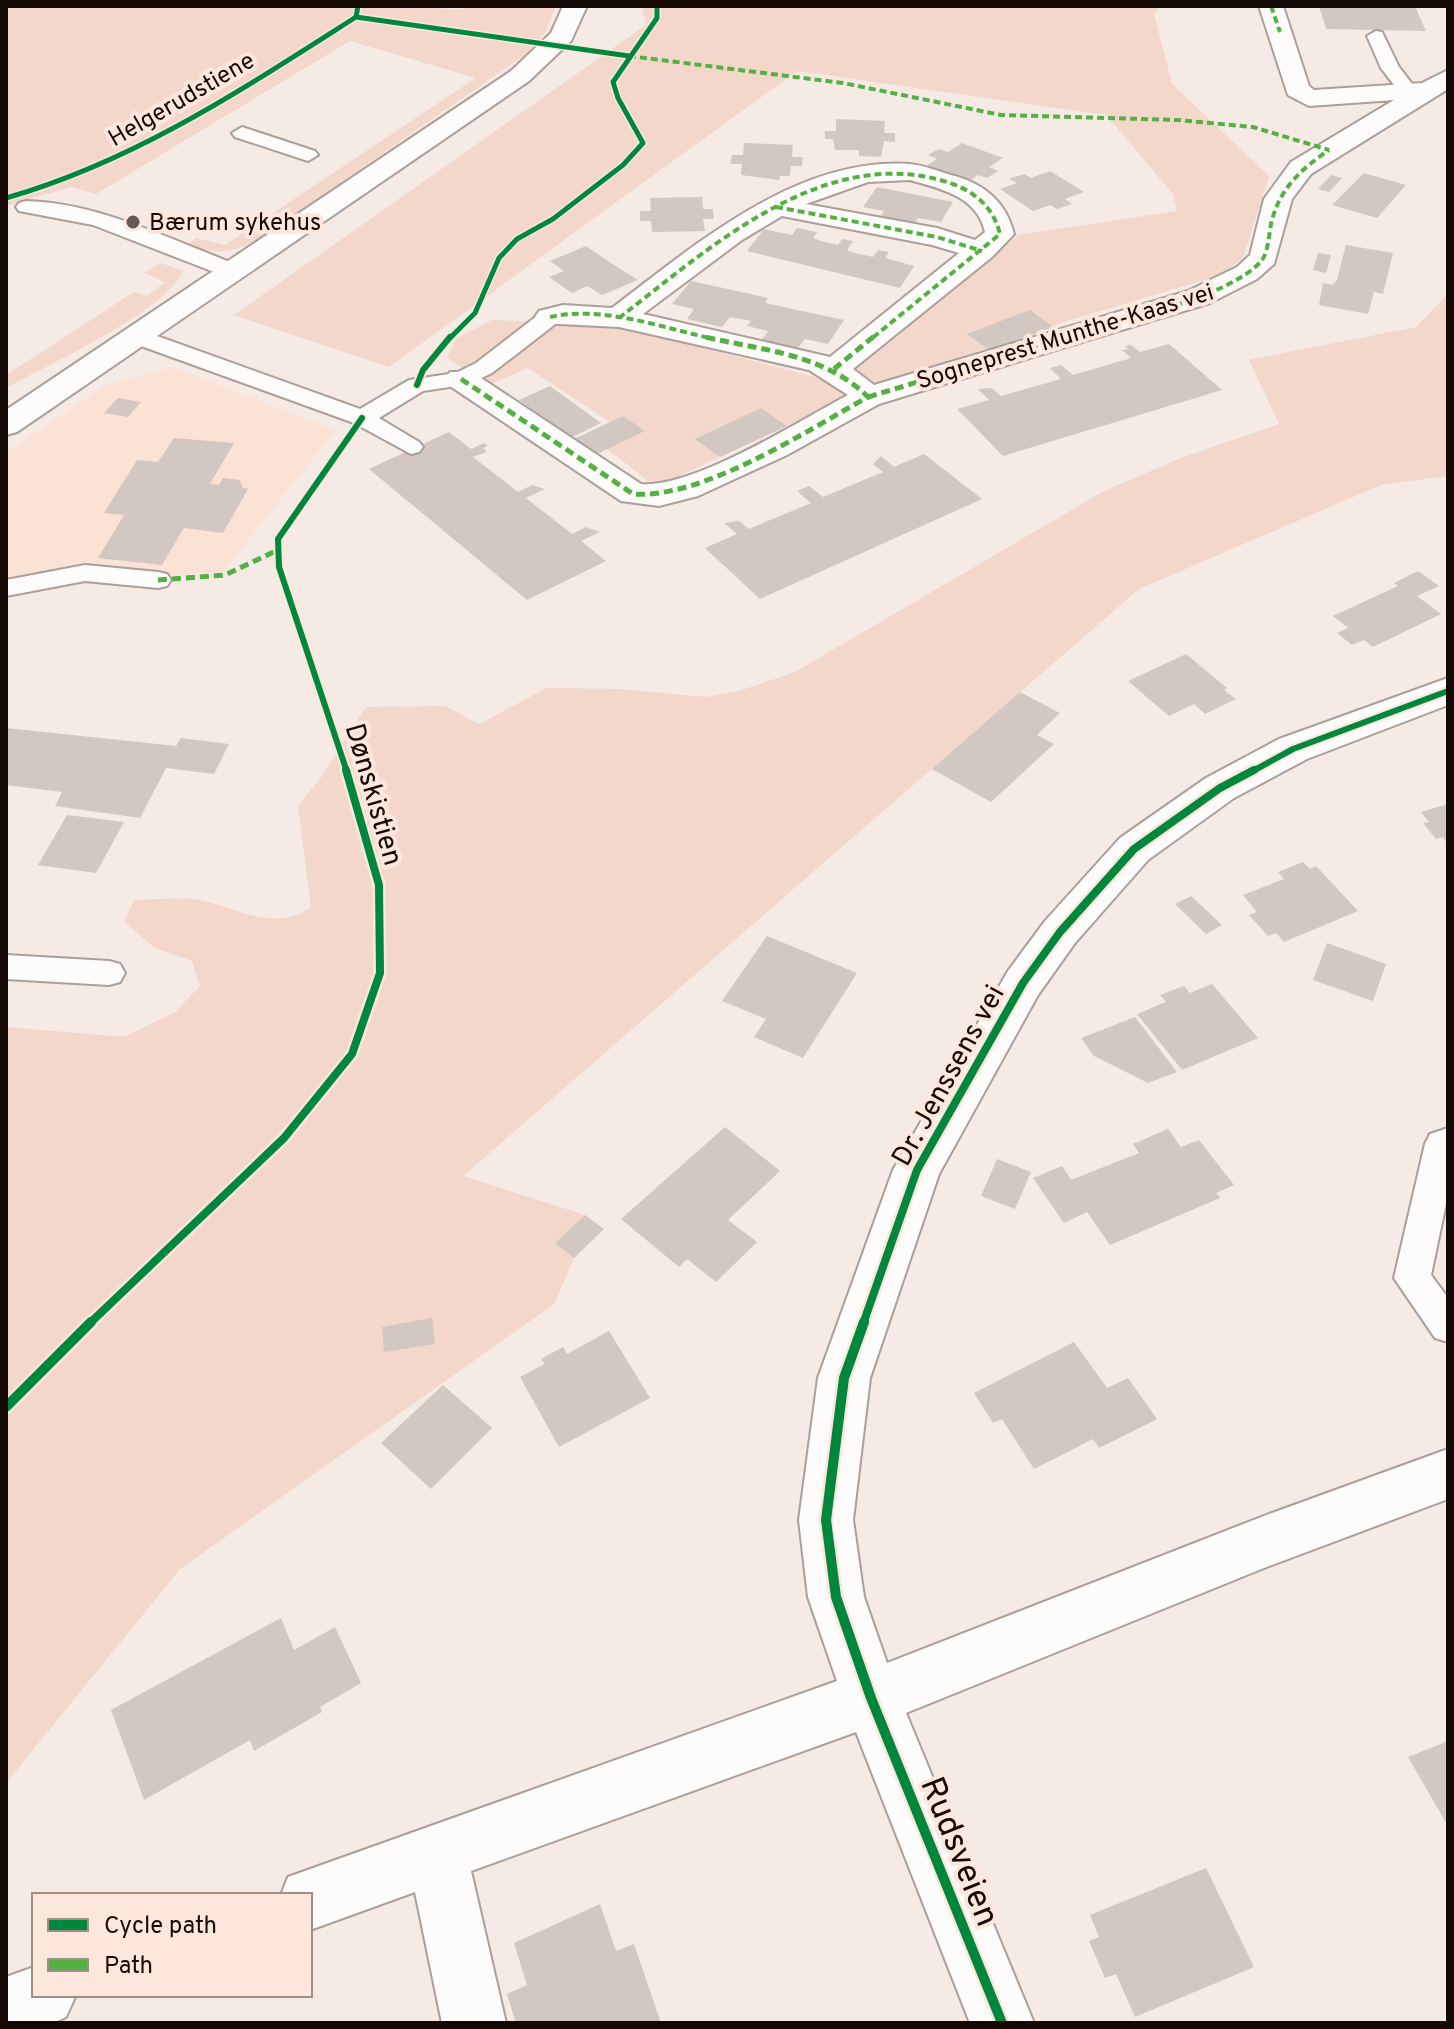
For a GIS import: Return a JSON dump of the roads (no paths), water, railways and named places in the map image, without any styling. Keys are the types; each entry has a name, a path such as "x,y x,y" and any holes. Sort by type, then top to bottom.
{"street":[{"path":"6,425 520,76 562,36 575,6"},
{"path":"1271,6 1297,90 1309,98 1428,86"},
{"name":"Sogneprest Munthe-Kaas vei","path":"461,379 633,494 659,496 686,489 775,448 868,397 1199,297 1230,283 1264,258 1272,212 1282,186 1329,150 1428,86"},
{"path":"619,318 688,265 776,207 848,178 886,172 917,173 951,182 980,197 996,213 1000,234 834,369"},
{"path":"776,207 937,237 982,251"},
{"path":"550,317 563,314 619,318 834,369 868,397"},
{"name":"Dr. Jenssens vei","path":"871,1698 836,1597 826,1520 844,1378 917,1170 958,1096 1023,983 1060,932 1134,849 1220,788 1293,749 1448,691"},
{"path":"312,1898 871,1698 1269,1540 1448,1474"},
{"name":"Rudsveien","path":"871,1698 1002,2023"},
{"path":"437,1854 474,2023"},
{"path":"6,2009 39,1997"}],"lane":[{"path":"1376,36 1390,68 1428,86"},
{"path":"242,133 308,155"},
{"path":"26,207 44,205 101,222 235,272"},
{"path":"362,418 417,385 461,379 484,368 550,317"},
{"path":"138,337 362,418 411,447"},
{"path":"6,588 85,573 158,580"},
{"path":"6,967 109,973"},
{"path":"1448,1142 1442,1144 1412,1278 1448,1326"}],"place":[{"name":"Bærum sykehus","path":"133,222"}]}
